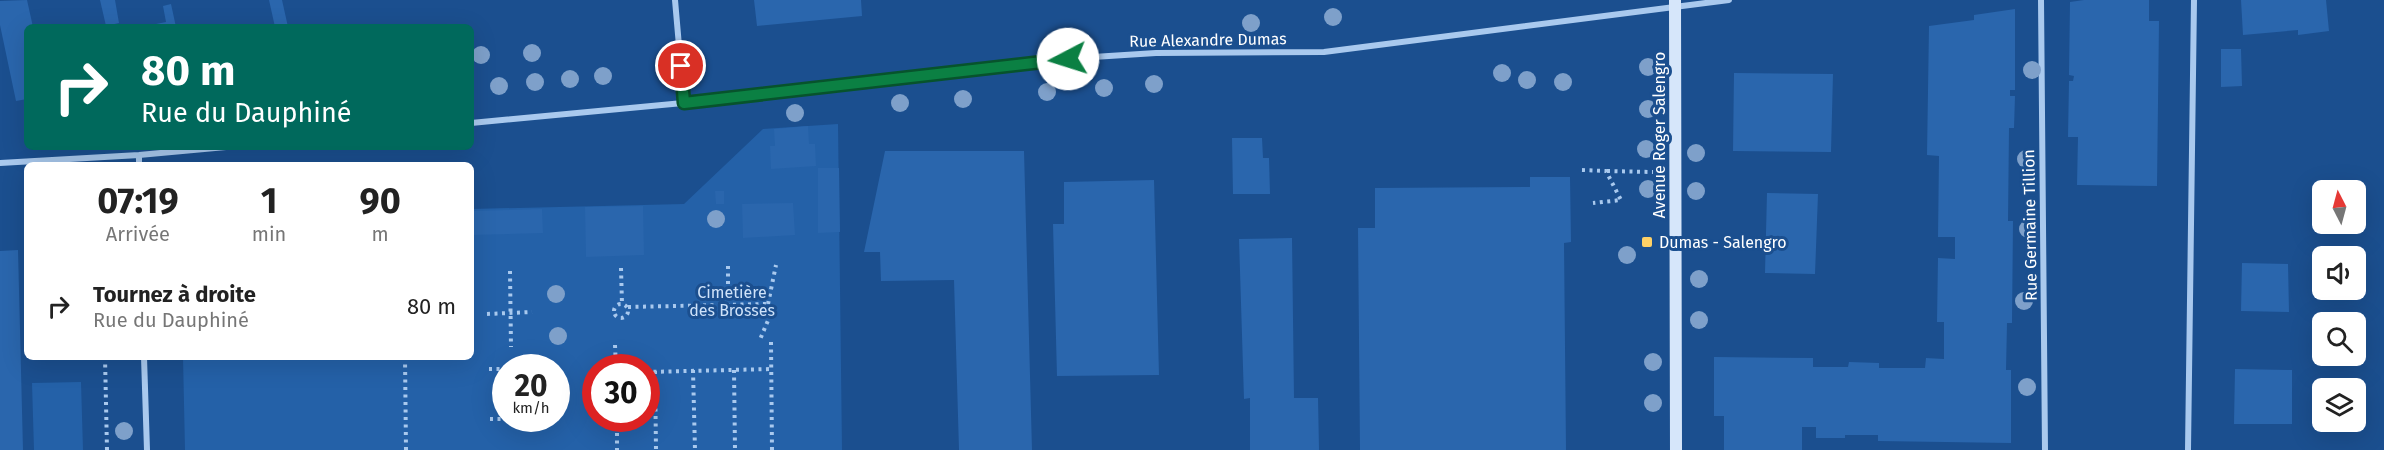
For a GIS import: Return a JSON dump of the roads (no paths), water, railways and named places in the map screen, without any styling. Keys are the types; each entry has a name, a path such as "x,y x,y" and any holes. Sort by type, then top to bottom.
{"street":[{"path":"675,0 684,103"},
{"name":"Rue Alexandre Dumas","path":"474,123 684,103 1047,60 1156,53 1324,52 1675,4 1729,0"},
{"name":"Rue Germaine Tillion","path":"2041,0 2045,450"},
{"path":"2188,450 2194,0"},
{"name":"Avenue Roger Salengro","path":"1675,4 1676,450"},
{"path":"0,163 193,150"},
{"path":"139,155 139,162"},
{"path":"144,360 147,450"}],"place":[{"name":"Dumas - Salengro","path":"1647,242"}],"park label":[{"name":"Cimetière des Brosses","path":"732,301"}]}
